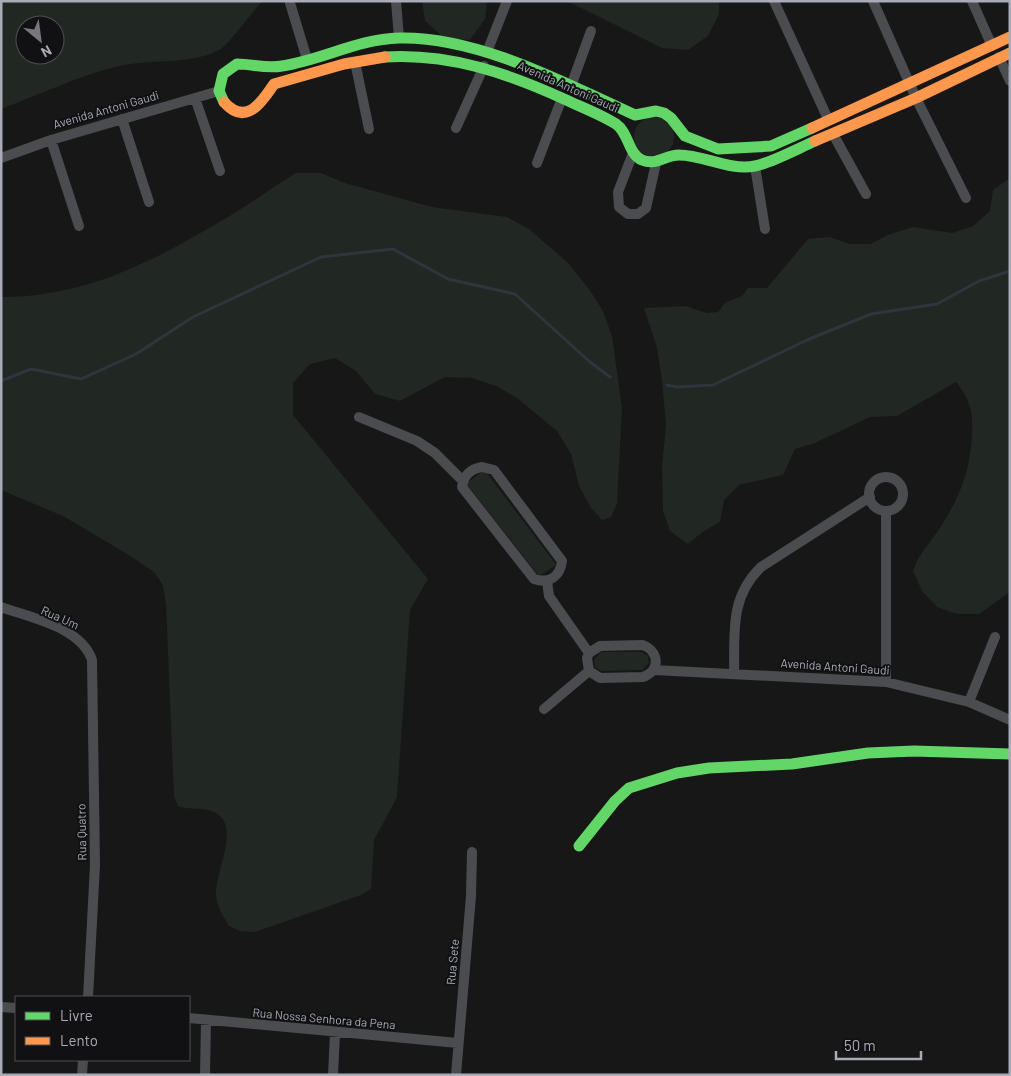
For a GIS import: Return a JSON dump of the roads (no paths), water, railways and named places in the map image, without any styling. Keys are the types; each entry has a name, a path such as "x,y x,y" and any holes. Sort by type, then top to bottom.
{"street":[{"path":"396,1 398,38"},
{"path":"487,52 508,1"},
{"path":"774,1 828,119"},
{"path":"873,1 916,98 966,198"},
{"path":"972,1 992,46"},
{"path":"290,3 307,59"},
{"path":"571,86 591,31"},
{"name":"Avenida Antoni Gaudi","path":"633,153 624,130 617,124 562,98 484,66 455,60 424,56 388,57 355,62 274,84 260,106 248,112 235,111 229,108 224,103 219,91 223,74 237,64 248,64 265,68 307,59 360,44 398,38 444,41 487,52 571,86 635,115 656,111 664,113 671,118 685,136 718,148 738,150 770,146 1010,37"},
{"path":"656,163 646,208 638,214 628,214 620,206 618,192 633,153 639,159 656,163 677,154 737,166 754,166 916,98 1005,55 1010,81"},
{"path":"355,62 369,129"},
{"path":"456,128 484,66"},
{"name":"Avenida Antoni Gaudi","path":"1,158 51,140 219,91"},
{"path":"195,98 220,171"},
{"path":"537,163 562,98"},
{"path":"122,120 149,202"},
{"path":"833,134 866,194"},
{"path":"51,140 79,226"},
{"path":"754,166 765,229"},
{"path":"359,417 417,442 435,453 463,481"},
{"path":"476,468 494,470 562,561 558,574 547,581 534,579 462,487 466,475 476,468"},
{"path":"886,477 897,482 903,491 903,497 897,507 886,511 876,507 870,497 870,491 876,481 886,477"},
{"path":"734,674 736,609 740,593 748,579 760,567 870,497"},
{"path":"886,511 886,682"},
{"path":"547,581 550,596 589,653"},
{"name":"Rua Um","path":"1,608 49,625 78,639 89,652 93,667"},
{"path":"969,702 995,638"},
{"path":"644,645 654,652 656,664 654,670 643,677 600,678 589,671 587,658 589,653 600,646 644,645"},
{"name":"Rua Quatro","path":"88,996 95,865 93,667"},
{"name":"Avenida Antoni Gaudi","path":"654,670 886,682 969,702 1010,720"},
{"path":"544,709 589,671"},
{"path":"579,846 615,801 629,788 677,773 709,768 792,764 868,753 914,751 1010,754"},
{"name":"Rua Sete","path":"456,1075 471,896 472,852"},
{"path":"1,1007 15,1008"},
{"name":"Rua Nossa Senhora da Pena","path":"190,1018 458,1044"},
{"path":"205,1075 206,1020"},
{"path":"333,1075 335,1033"},
{"path":"82,1075 84,1061"}],"waterway":[{"path":"1,381 31,369 81,379 136,354 193,317 321,257 393,249 448,279 515,294 590,362 610,377"},
{"path":"667,385 677,387 713,385 807,340 871,314 937,304 979,281 1010,271"}]}
